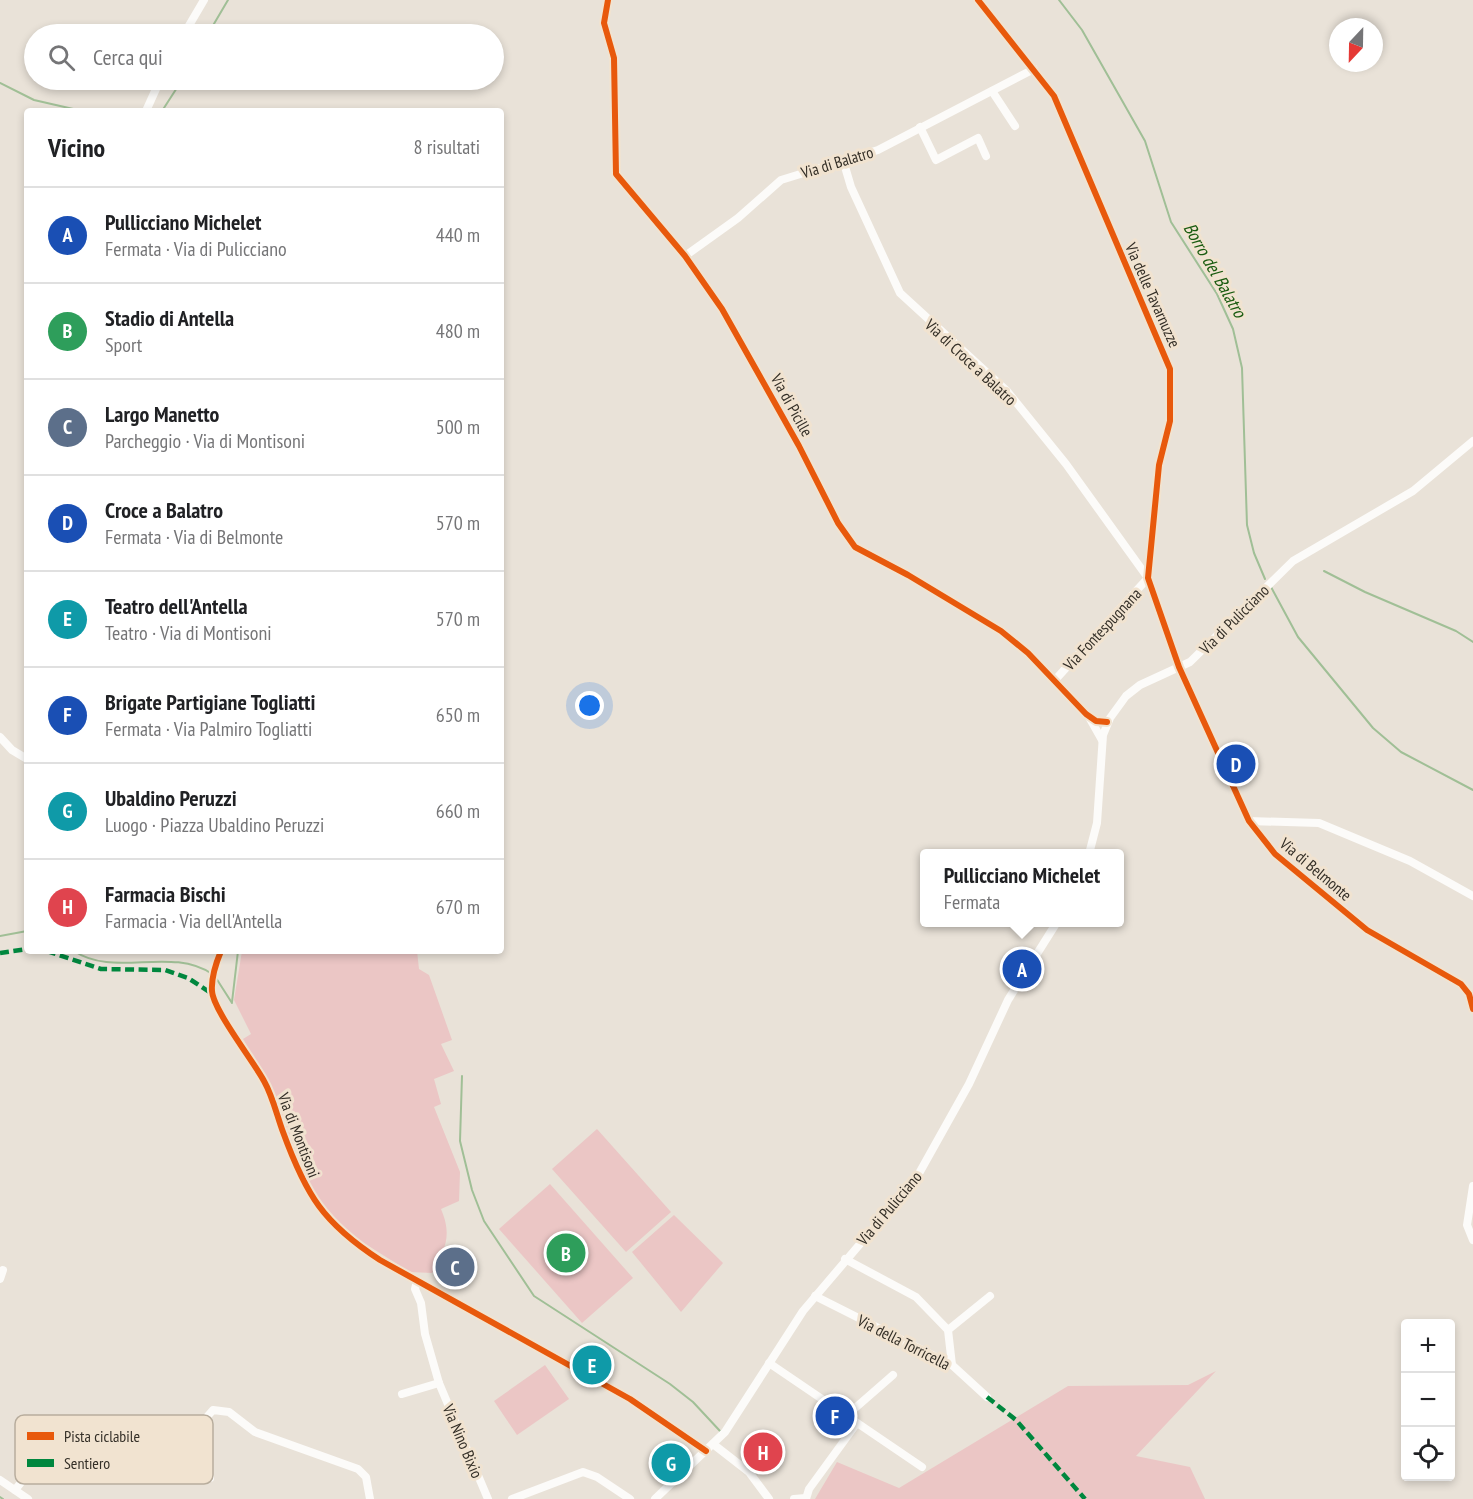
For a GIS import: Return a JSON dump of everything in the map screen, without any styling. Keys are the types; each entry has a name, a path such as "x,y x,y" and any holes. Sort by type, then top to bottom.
{"street":[{"path":"190,24 204,0"},
{"name":"Via di Picille","path":"608,0 604,23 614,58 616,174 685,256 722,309 838,523 855,547 908,575 996,628 1028,653 1086,714 1102,740"},
{"name":"Via delle Tavarnuzze","path":"978,0 1054,96 1170,369 1170,421 1159,465 1148,578 1179,667"},
{"name":"Via di Balatro","path":"685,256 738,218 781,180 878,150 1034,69"},
{"path":"147,108 155,90"},
{"path":"992,91 1015,126"},
{"path":"920,127 936,160 978,138 986,156"},
{"name":"Via di Croce a Balatro","path":"843,160 851,187 894,285 906,300 1007,391 1066,464 1148,578"},
{"name":"Via di Pulicciano","path":"1090,849 1097,823 1102,740 1107,722 1134,689 1193,659 1293,561 1413,492 1473,441"},
{"name":"Via Fontespugnana","path":"1055,680 1148,578"},
{"name":"Via di Belmonte","path":"1179,667 1249,821 1275,854 1367,930 1461,984 1469,994 1473,1009"},
{"name":"Via di Picille","path":"1086,714 1096,721 1107,722"},
{"path":"0,737 12,750 24,757"},
{"path":"1249,821 1319,823 1410,861 1473,896"},
{"name":"Via di Pulicciano","path":"655,1499 713,1444 734,1419 815,1296 845,1259 903,1196 924,1168 978,1067 1008,1000 1054,927"},
{"name":"Via di Montisoni","path":"217,954 211,993 240,1045 265,1081 308,1192 326,1217 344,1235 380,1260 630,1399 705,1451"},
{"path":"1473,1186 1467,1225 1473,1240"},
{"path":"845,1259 916,1297 948,1330 952,1365"},
{"name":"Via Nino Bixio","path":"417,1280 415,1289 422,1302 425,1334 439,1383 488,1499"},
{"name":"Via della Torricella","path":"815,1296 914,1348 952,1365 987,1397"},
{"path":"948,1330 990,1296"},
{"path":"769,1363 922,1467"},
{"path":"846,1416 893,1375"},
{"name":"Via Nino Bixio","path":"402,1394 439,1383"},
{"path":"208,1415 213,1410 229,1412 255,1432 358,1468 366,1477 370,1499"},
{"path":"794,1499 806,1498 809,1489 856,1423"},
{"path":"713,1444 749,1472 769,1499"},
{"path":"512,1499 584,1472 597,1477 630,1499"},
{"path":"0,1480 28,1499"},
{"path":"15,1490 20,1484"}],"shaded area":[{"path":"242,954 417,954 419,969 429,975 452,1040 441,1044 454,1071 434,1079 441,1104 434,1107 460,1172 459,1201 441,1209 447,1234 444,1249 432,1273 410,1272 351,1235 335,1221 317,1198 295,1157 274,1092 243,1039 251,1034 234,1000"},
{"path":"597,1129 671,1212 626,1252 552,1169"},
{"path":"550,1184 633,1278 582,1323 499,1229"},
{"path":"674,1215 723,1263 681,1312 632,1252"},
{"path":"545,1365 569,1399 517,1435 494,1401"},
{"path":"1216,1371 1136,1456 1190,1467 1205,1499 815,1499 837,1462 899,1488 1068,1386 1188,1385"}],"waterway":[{"path":"214,24 228,0"},
{"name":"Borro del Balatro","path":"1059,0 1082,30 1145,141 1171,222 1217,294 1233,329 1242,368 1247,525 1254,553 1265,579"},
{"path":"0,83 34,100 69,108"},
{"path":"164,108 176,90"},
{"path":"1324,571 1365,592 1456,631 1473,642"},
{"name":"Borro del Balatro","path":"1271,587 1298,637 1373,728 1401,752 1473,790"},
{"path":"0,936 24,932"},
{"path":"80,954 90,959 107,962 179,962 196,966 212,974"},
{"path":"232,1002 238,954"},
{"path":"216,978 232,1003"},
{"path":"462,1076 460,1141 472,1190 484,1221 534,1296 670,1384 693,1402 720,1431"}],"marked path":[{"path":"0,953 24,949"},
{"path":"56,954 101,969 165,970 188,978 211,993"},
{"path":"987,1397 1016,1420 1085,1499"}],"cycle path":[{"path":"608,0 604,23 614,58 616,174 685,256 722,309 799,446 838,523 855,547 908,575 1001,631 1028,653 1086,714 1096,721 1107,722"},
{"path":"978,0 1054,96 1170,369 1170,421 1159,465 1148,578 1179,667 1249,821 1275,854 1367,930 1461,984 1469,994 1473,1009"},
{"path":"220,954 212,981 214,1000 226,1023 264,1081 300,1173 330,1220 380,1260 630,1399 706,1451"}],"place":[{"name":"Croce a Balatro","path":"1236,764"},
{"name":"Pullicciano Michelet","path":"1022,969"},
{"name":"Stadio di Antella","path":"566,1253"},
{"name":"Largo Manetto","path":"455,1267"},
{"name":"Teatro dell'Antella","path":"592,1365"},
{"name":"Brigate Partigiane Togliatti","path":"835,1416"},
{"name":"Farmacia Bischi","path":"763,1452"},
{"name":"Ubaldino Peruzzi","path":"671,1463"}]}
